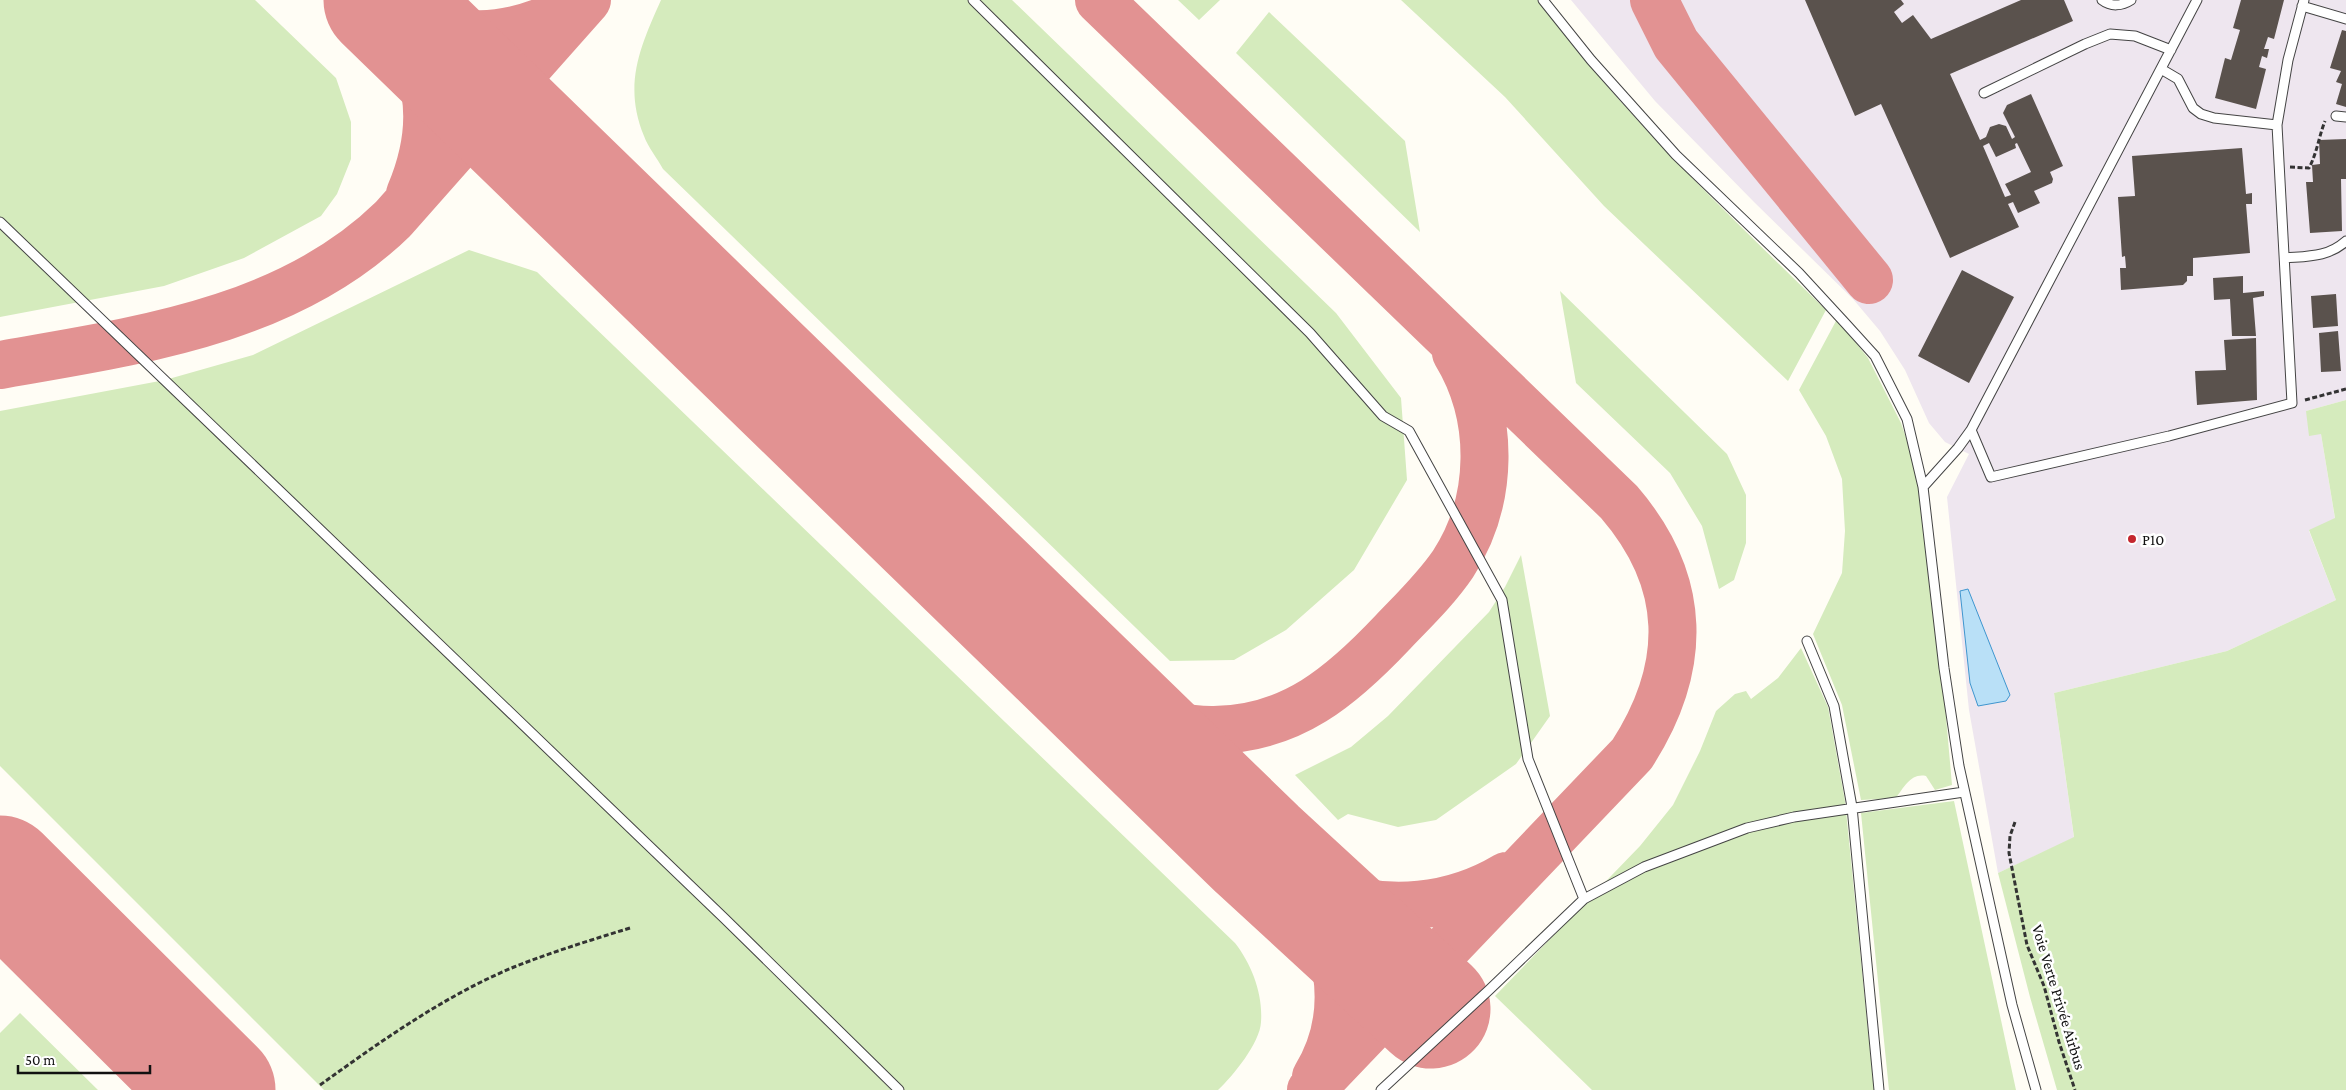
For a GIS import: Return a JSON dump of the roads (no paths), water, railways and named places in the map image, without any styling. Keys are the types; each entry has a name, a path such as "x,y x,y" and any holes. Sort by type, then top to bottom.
{"lane":[{"path":"973,0 1310,334 1382,416 1409,430 1502,600 1528,759 1584,899"},
{"path":"1543,0 1591,60 1676,155 1799,273 1875,356 1907,419 1923,487 1944,668 1964,792 2012,1005 2036,1090"},
{"path":"2102,0 2106,4 2122,6 2131,0"},
{"path":"1923,487 1958,448 1970,430 2198,0"},
{"path":"1970,430 1992,477 2169,436 2292,403 2278,125 2288,60 2303,3 2346,19"},
{"path":"1984,93 2085,44 2110,34 2135,36 2171,50"},
{"path":"2161,69 2178,79 2193,108 2201,114 2214,118 2278,125"},
{"path":"2336,116 2346,117"},
{"path":"0,222 724,918 899,1090"},
{"path":"2285,258 2323,255 2336,250 2346,241"},
{"path":"1807,641 1834,706 1852,806 1879,1090"},
{"path":"1381,1090 1584,899 1666,857 1747,828 1852,806 1964,792"}],"water":[{"path":"1968,589 2010,695 2006,701 1978,706 1970,683 1960,591"}],"place":[{"name":"P10","path":"2132,539"}]}
